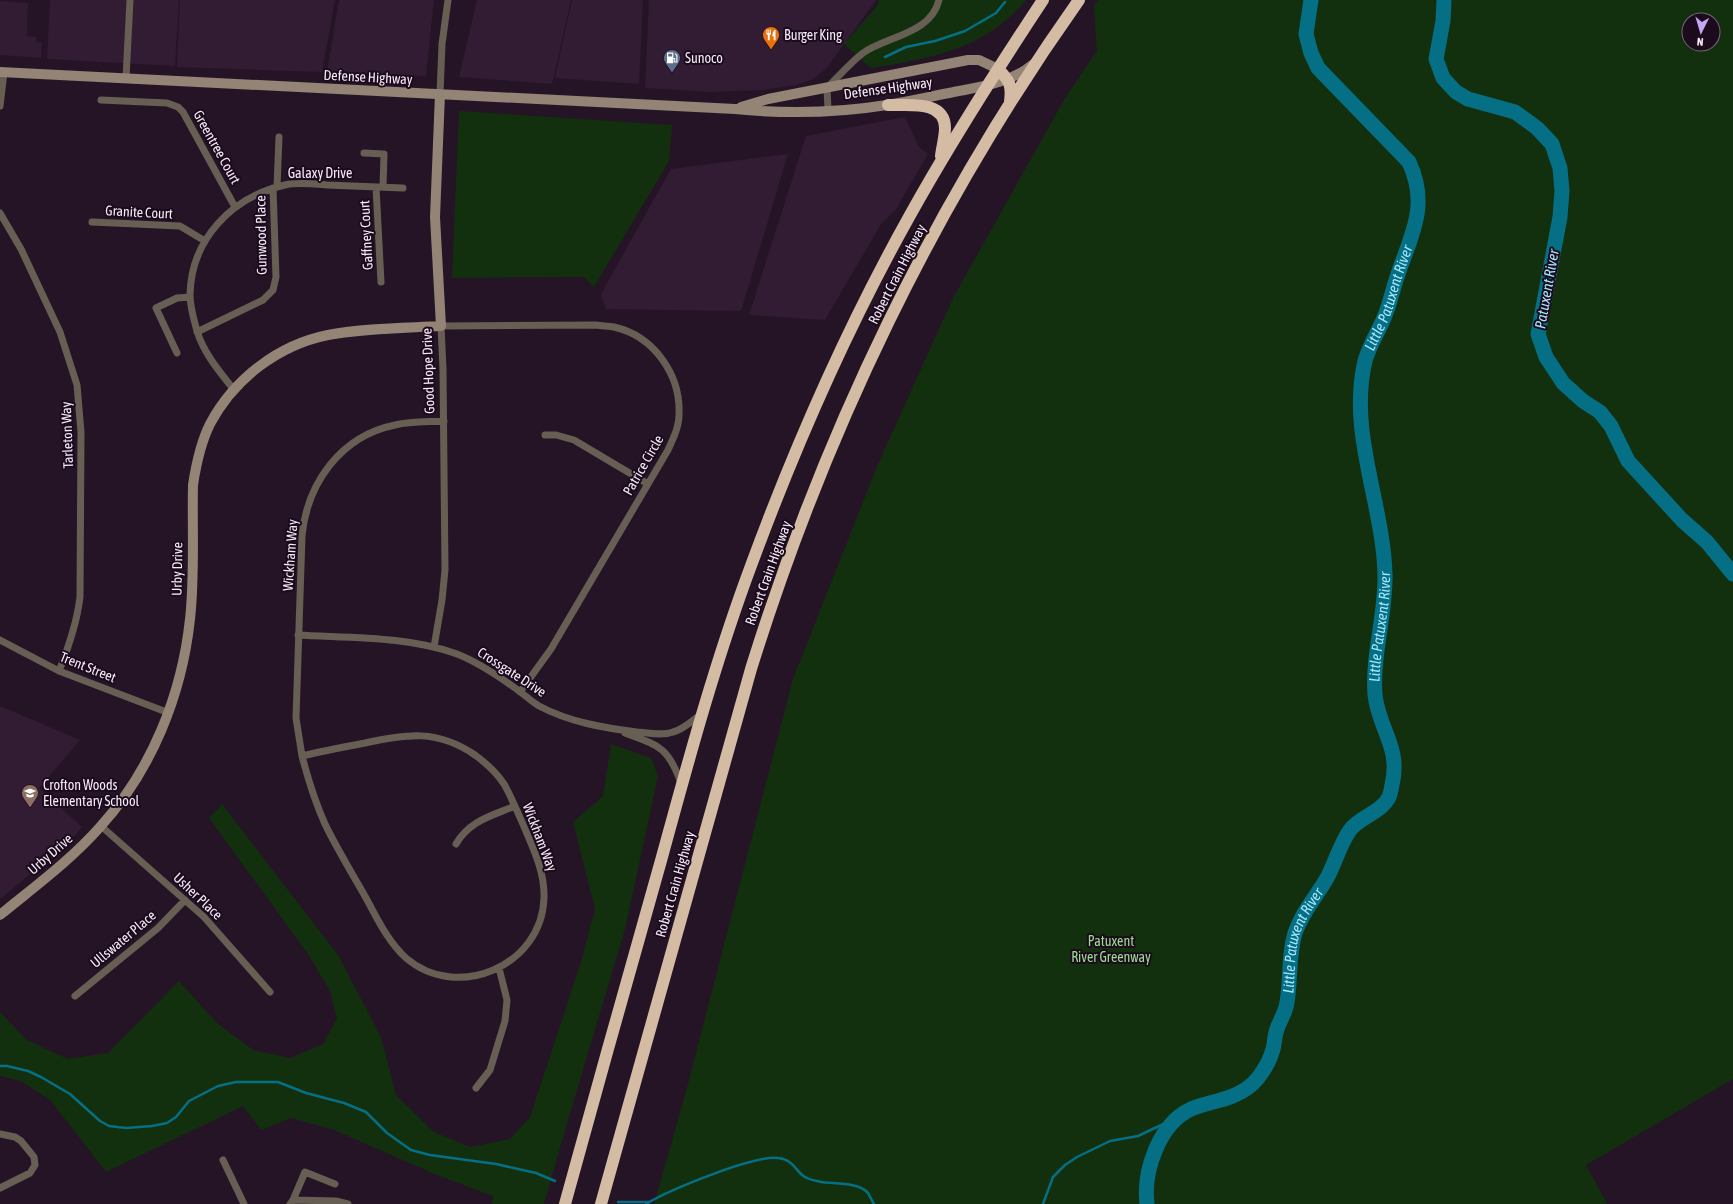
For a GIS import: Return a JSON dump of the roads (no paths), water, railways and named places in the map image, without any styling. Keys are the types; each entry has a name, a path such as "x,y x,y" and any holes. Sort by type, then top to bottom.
{"highway":[{"name":"Robert Crain Highway","path":"564,1204 703,712 749,570 806,427 860,311 907,220 940,163 986,86 1043,0"},
{"name":"Robert Crain Highway","path":"601,1204 751,669 785,567 835,438 881,337 934,235 1037,60 1079,0"},
{"path":"998,69 1008,80 1012,90 1010,104"},
{"path":"888,105 932,107 942,115 945,128 940,163"}],"main road":[{"name":"Defense Highway","path":"735,109 768,99 968,60 979,60 998,69"},
{"name":"Defense Highway","path":"2,72 770,112 863,108 888,105 986,86 1008,80 1022,73 1037,60"},
{"name":"Good Hope Drive","path":"440,94 435,217 441,326"},
{"name":"Urby Drive","path":"0,915 83,844 101,826 138,775 154,746 169,713 180,675 190,617 193,485 196,467 210,424 234,390 254,370 270,358 305,341 328,335 352,332 441,326"}],"street":[{"path":"126,78 130,0"},
{"path":"440,94 442,44 448,0"},
{"path":"828,110 827,88 864,52 910,32 924,23 938,7 939,0"},
{"path":"0,106 2,72"},
{"name":"Greentree Court","path":"101,100 167,103 178,107 183,112 235,207"},
{"name":"Gunwood Place","path":"197,332 263,300 273,290 276,277 275,187 279,137"},
{"name":"Gaffney Court","path":"364,153 384,154 380,187 381,282"},
{"name":"Galaxy Drive","path":"234,390 211,361 197,332 190,297 195,268 205,241 215,226 235,207 260,192 287,184 403,188"},
{"name":"Tarleton Way","path":"0,213 21,249 60,332 70,358 78,391 81,432 80,596 72,640 59,670"},
{"name":"Granite Court","path":"92,222 180,226 205,241"},
{"path":"177,353 156,308 177,298 190,297"},
{"name":"Good Hope Drive","path":"434,647 442,600 445,570 444,421 441,326"},
{"name":"Patrice Circle","path":"441,326 614,327 642,339 666,363 675,380 679,403 679,416 675,435 668,450 551,649 520,692"},
{"name":"Wickham Way","path":"302,756 401,735 421,735 441,738 458,744 487,763 504,784 540,865 544,899 536,931 526,946 499,968 482,975 450,977 435,974 419,967 406,958 392,942 382,926 325,826 308,780 302,756 296,718 303,522 312,494 325,471 340,454 352,444 381,429 412,422 444,421"},
{"path":"545,435 556,435 574,440 648,484"},
{"name":"Crossgate Drive","path":"298,635 389,640 434,647 458,654 476,663 550,712 576,721 614,729 664,734 686,727 703,712"},
{"name":"Trent Street","path":"0,640 59,670 169,713"},
{"name":"Crossgate Drive","path":"614,729 654,743 663,750 675,766 682,784"},
{"path":"456,844 461,836 472,825 515,806"},
{"name":"Usher Place","path":"101,826 185,900 218,932 270,992"},
{"name":"Ullswater Place","path":"75,996 158,928 185,900"},
{"path":"476,1088 490,1070 505,1021 506,1000 499,968"},
{"path":"0,1134 15,1137 21,1141 34,1157 35,1161 30,1173 0,1188"},
{"path":"223,1160 244,1204"},
{"path":"334,1184 305,1172 292,1202 336,1201 348,1204"}],"waterway":[{"name":"Little Patuxent River","path":"1147,1204 1146,1191 1151,1163 1162,1137 1170,1126 1180,1116 1191,1109 1243,1091 1257,1079 1266,1066 1271,1056 1275,1035 1286,1006 1291,950 1298,925 1305,911 1327,878 1343,841 1350,830 1381,807 1389,797 1394,772 1392,749 1377,707 1375,695 1375,665 1385,589 1385,574 1379,521 1363,441 1361,388 1365,361 1371,344 1386,313 1396,279 1413,232 1418,206 1418,192 1415,177 1409,162 1318,68 1311,53 1306,34 1311,0"},
{"name":"Patuxent River","path":"1444,0 1443,21 1436,59 1443,78 1456,92 1468,99 1515,112 1537,128 1552,144 1560,168 1562,191 1560,217 1538,334 1546,357 1563,383 1583,401 1600,412 1611,426 1628,461 1682,520 1707,542 1733,574"},
{"path":"885,57 906,47 935,41 965,31 996,13 1005,2"},
{"path":"0,1066 7,1066 28,1071 41,1077 70,1094 100,1121 109,1126 126,1128 167,1123 176,1117 189,1101 218,1086 236,1082 278,1082 306,1093 344,1103 366,1112 387,1133 411,1150 430,1155 496,1164 536,1173 555,1181"},
{"path":"1043,1204 1053,1177 1065,1165 1077,1157 1110,1141 1138,1136 1176,1118"},
{"path":"646,1204 673,1190 732,1168 750,1162 778,1158 788,1161 803,1176 810,1179 821,1182 853,1185 864,1189 874,1204"},
{"path":"618,1202 649,1202"}],"place":[{"name":"Burger King","path":"771,50"},
{"name":"Sunoco","path":"672,73"},
{"name":"Crofton Woods Elementary School","path":"30,808"}],"park label":[{"name":"Patuxent River Greenway","path":"1111,950"}]}
